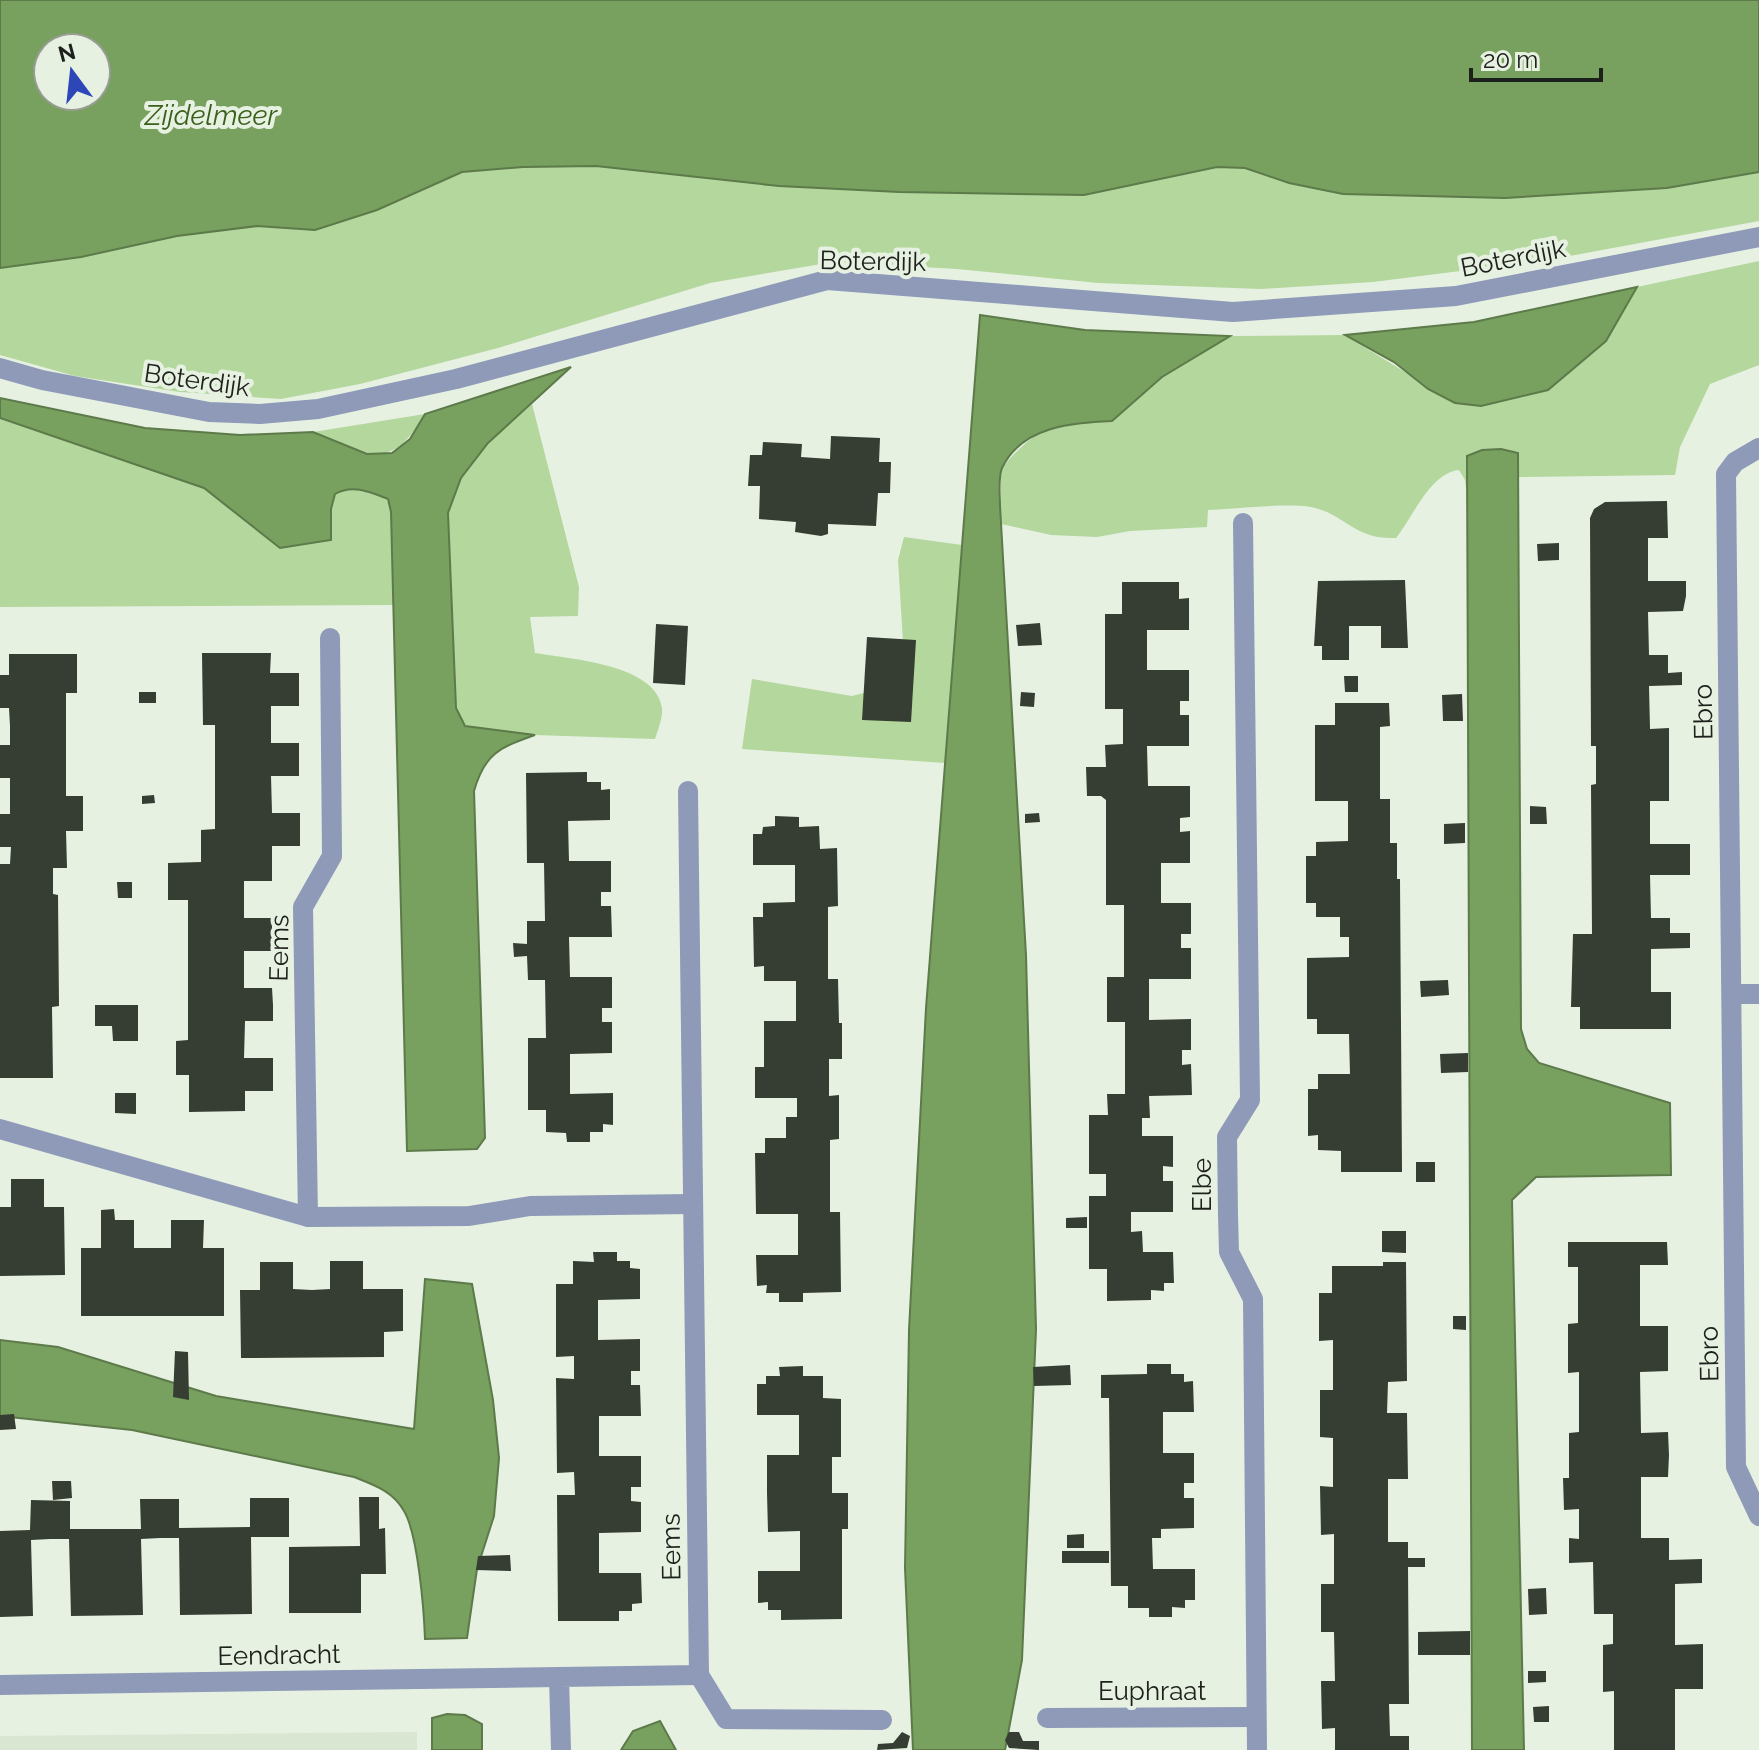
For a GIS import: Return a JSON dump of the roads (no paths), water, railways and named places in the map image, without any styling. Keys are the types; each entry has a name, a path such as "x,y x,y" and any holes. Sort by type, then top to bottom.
{"street":[{"name":"Boterdijk","path":"0,368 42,380 209,412 260,414 318,409 456,379 827,280 1233,312 1456,296 1759,237"},
{"name":"Ebro","path":"1759,448 1735,462 1726,474 1736,1467 1759,1516"},
{"name":"Elbe","path":"1243,523 1250,1100 1227,1137 1229,1252 1253,1299 1257,1750"},
{"name":"Eems","path":"308,1217 303,907 332,856 330,638"},
{"name":"Eems","path":"688,791 699,1675"},
{"path":"1732,994 1759,994"},
{"path":"0,1129 308,1217 469,1216 530,1206 692,1204"},
{"path":"561,1750 559,1677 699,1675 726,1719 882,1720"},
{"name":"Eendracht","path":"0,1685 559,1677"},
{"name":"Euphraat","path":"1047,1718 1256,1717"}],"water":[{"name":"Zijdelmeer","path":"0,0 1759,0 1759,172 1667,188 1505,198 1343,194 1289,183 1245,168 1217,167 1084,195 899,192 779,186 596,166 523,167 462,172 377,210 315,230 257,226 177,236 81,257 0,268"},
{"path":"1637,287 1606,341 1548,390 1481,406 1455,403 1428,389 1394,362 1345,335 1474,322"},
{"path":"980,315 1085,330 1230,336 1162,377 1112,421 1081,423 1035,435 1011,454 1001,472 1000,506 1026,955 1036,1329 1022,1660 1005,1750 913,1750 905,1568 909,1330 926,1008"},
{"path":"571,367 488,443 461,478 448,513 456,708 465,726 535,735 495,754 483,768 474,791 485,1138 477,1149 407,1151 391,512 388,499 355,489 335,494 331,509 331,540 280,548 204,488 0,418 0,398 145,428 240,435 313,432 367,454 392,453 410,439 425,414"},
{"path":"1501,449 1518,453 1521,1029 1527,1049 1539,1063 1670,1103 1671,1175 1536,1177 1512,1200 1524,1750 1472,1750 1467,456 1482,450"},
{"path":"425,1279 472,1284 493,1400 499,1458 494,1516 477,1569 467,1638 425,1639 419,1573 409,1522 400,1504 376,1486 354,1477 132,1430 0,1416 0,1340 58,1347 216,1396 414,1429"},
{"path":"447,1714 465,1715 482,1724 482,1750 432,1750 432,1718"},
{"path":"660,1721 676,1750 621,1750 633,1731"}]}
